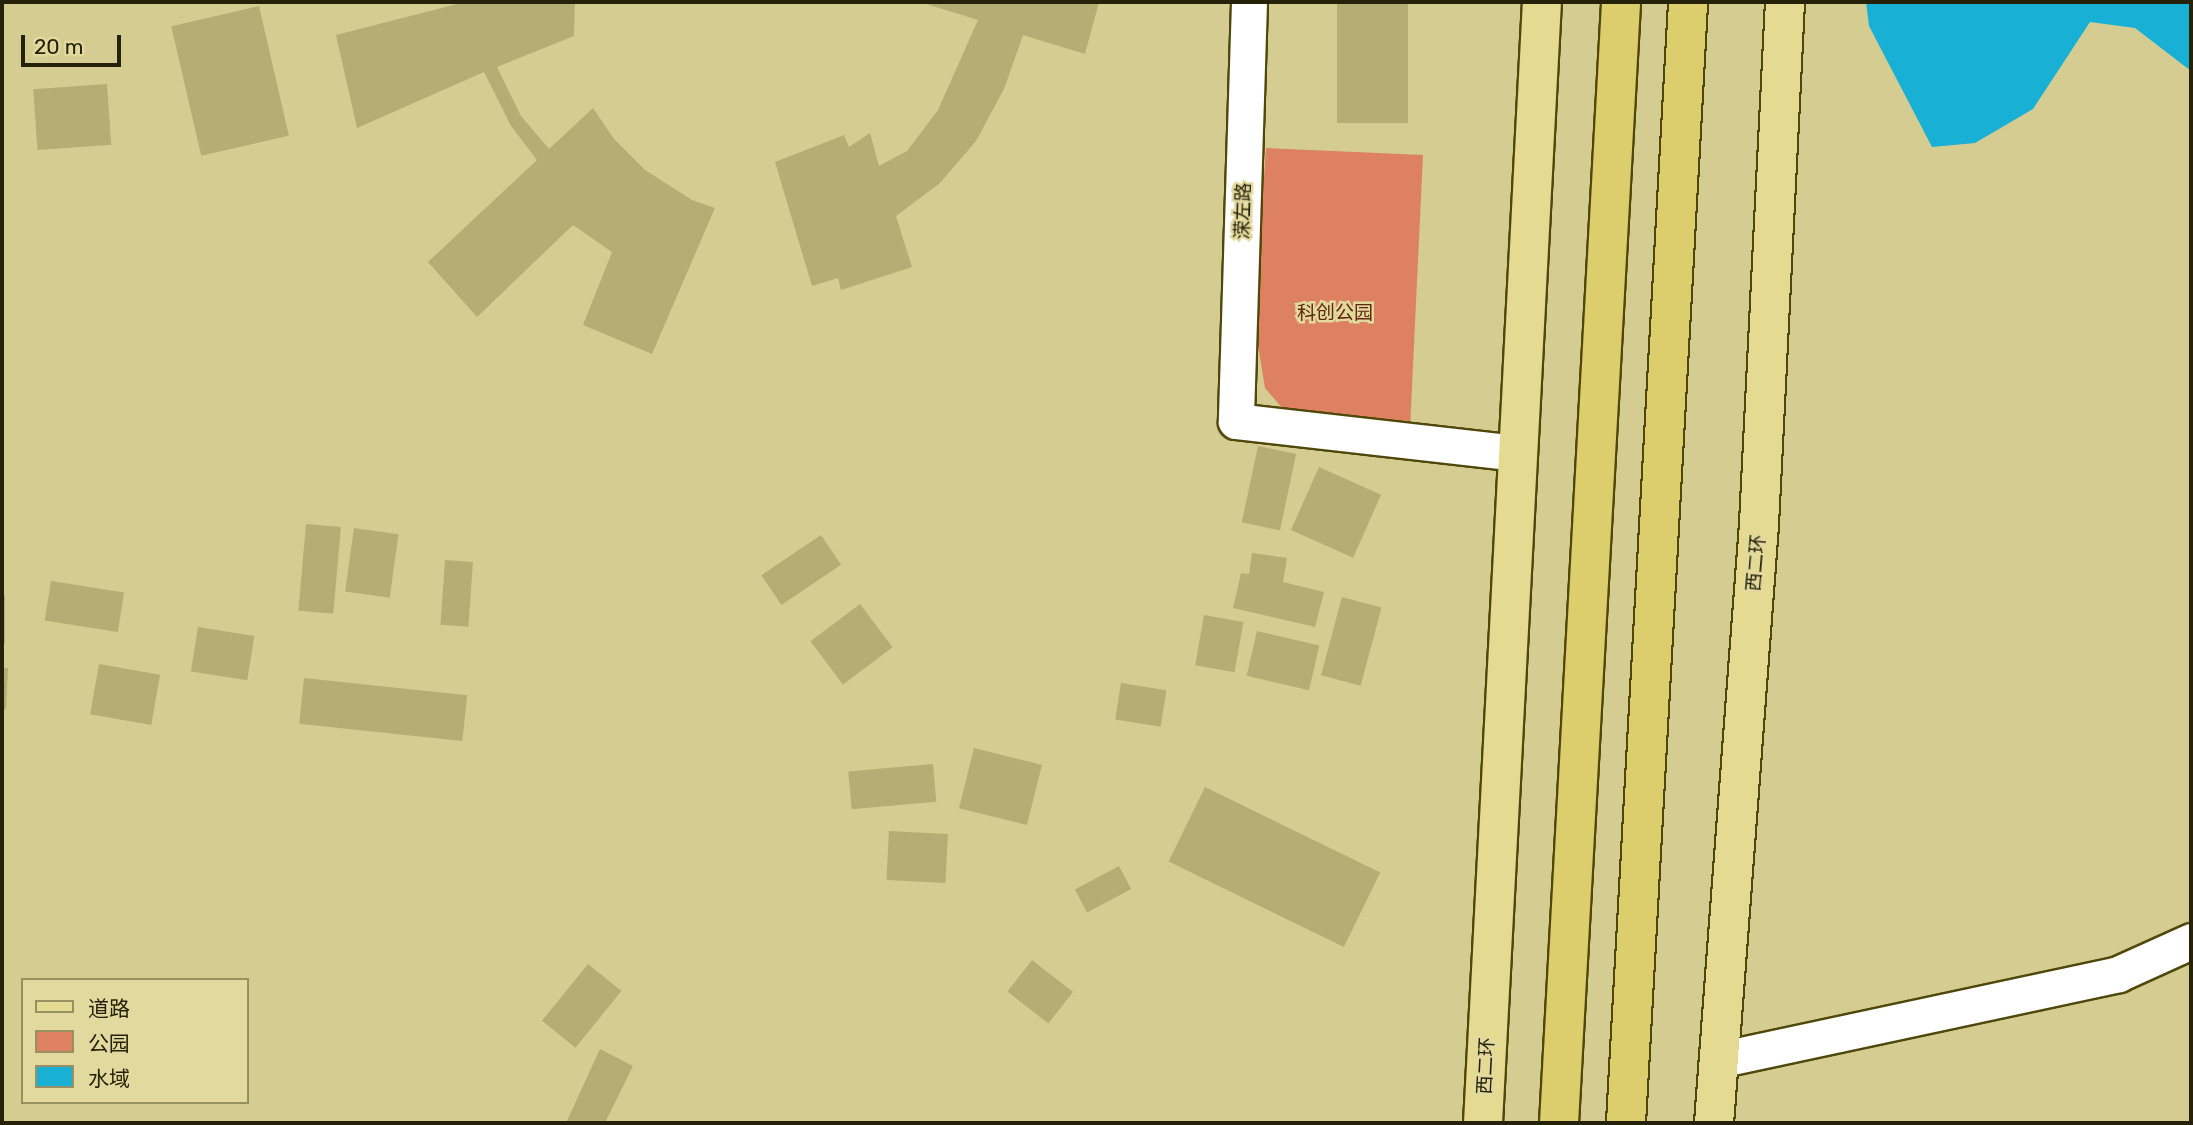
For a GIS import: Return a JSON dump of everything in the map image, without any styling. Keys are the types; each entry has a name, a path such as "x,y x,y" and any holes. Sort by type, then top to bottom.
{"highway":[{"path":"1559,1123 1621,2"},
{"path":"1626,1123 1688,2"}],"main road":[{"name":"西二环","path":"1483,1123 1542,2"},
{"name":"西二环","path":"1714,1123 1759,524 1785,2"}],"street":[{"name":"溁左路","path":"1249,2 1236,421 1518,453"},
{"path":"1718,1060 2118,974 2191,940"}],"green space":[{"name":"科创公园","path":"1266,148 1423,155 1410,429 1283,409 1265,388 1254,321"}],"water":[{"path":"1866,2 2191,2 2191,71 2135,28 2090,22 2033,109 1975,143 1932,147 1869,26"}],"building":[{"path":"465,2 575,2 574,36 497,67 521,116 549,149 593,108 614,139 645,170 692,200 715,208 652,354 583,325 612,252 573,225 477,317 428,262 537,160 511,126 484,72 357,128 336,35"},
{"path":"920,2 1099,2 1085,54 1023,35 1004,89 976,141 940,183 896,216 912,267 841,290 838,278 812,286 775,162 844,135 849,147 870,133 879,166 907,151 938,110 978,20"},
{"path":"1337,2 1408,2 1408,123 1337,123"},
{"path":"259,6 289,136 201,156 171,26"},
{"path":"107,84 111,145 37,150 33,89"},
{"path":"1258,446 1296,454 1280,530 1242,522"},
{"path":"1319,467 1381,495 1353,558 1291,530"},
{"path":"306,524 341,527 333,614 298,611"},
{"path":"354,528 399,534 390,598 345,591"},
{"path":"821,535 841,565 781,605 761,575"},
{"path":"1252,553 1287,558 1283,582 1324,592 1315,627 1233,608 1241,573 1249,574"},
{"path":"445,560 473,562 468,627 440,625"},
{"path":"51,581 124,593 118,632 45,621"},
{"path":"2,595 5,595 5,643 2,643"},
{"path":"1342,597 1382,608 1361,686 1321,675"},
{"path":"860,604 892,647 843,684 810,641"},
{"path":"1204,615 1243,622 1235,672 1195,665"},
{"path":"198,627 254,636 247,680 191,671"},
{"path":"1257,631 1319,645 1309,690 1247,676"},
{"path":"99,664 160,675 151,725 90,714"},
{"path":"2,668 8,668 6,709 2,709"},
{"path":"304,678 467,695 462,741 299,724"},
{"path":"1121,683 1166,690 1161,727 1115,720"},
{"path":"974,748 1042,765 1027,825 959,808"},
{"path":"933,764 936,802 852,809 848,771"},
{"path":"1205,787 1380,872 1344,947 1169,862"},
{"path":"889,831 948,834 945,883 886,880"},
{"path":"1119,866 1131,889 1087,912 1075,889"},
{"path":"1032,960 1073,992 1048,1024 1007,992"},
{"path":"588,964 621,991 575,1048 542,1021"},
{"path":"600,1049 633,1066 605,1123 566,1123"}]}
